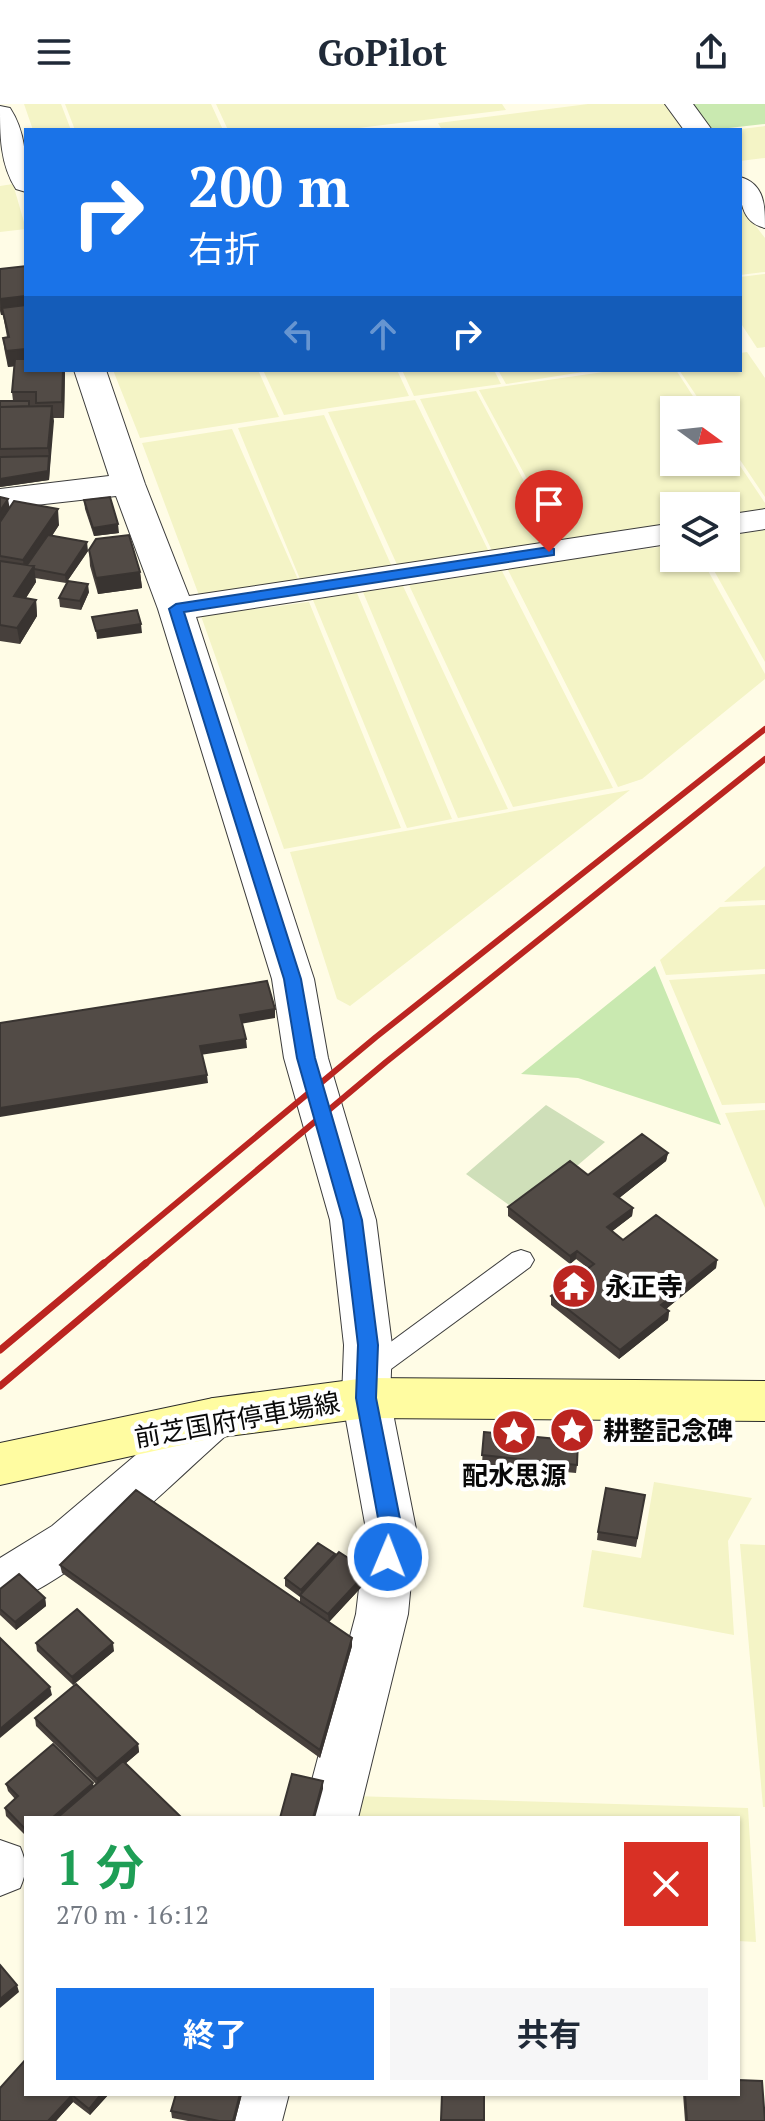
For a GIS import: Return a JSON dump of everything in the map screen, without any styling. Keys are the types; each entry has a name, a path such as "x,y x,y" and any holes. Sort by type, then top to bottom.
{"main road":[{"name":"前芝国府停車場線","path":"0,1464 366,1385 765,1401"}],"street":[{"path":"679,104 697,128"},
{"path":"0,114 17,180"},
{"path":"91,372 128,484 176,609 293,979 306,1058 353,1220 368,1345 366,1385 391,1529 382,1614 331,1816"},
{"path":"0,499 128,484"},
{"path":"740,523 765,519"},
{"path":"176,609 660,535"},
{"path":"0,1585 70,1541 213,1418"},
{"path":"252,2121 258,2096"}],"lane":[{"path":"366,1385 521,1260"}],"green space":[{"path":"24,104 61,104 70,128 32,128"},
{"path":"65,104 211,104 222,128 74,128"},
{"path":"216,104 502,104 506,110 358,128 227,128"},
{"path":"588,104 666,104 684,128 441,128 438,123"},
{"path":"692,104 765,104 765,124 710,128"},
{"path":"765,126 765,158 742,161 742,129"},
{"path":"13,184 24,229 0,232 0,186"},
{"path":"745,212 765,238 765,272 742,275 742,213"},
{"path":"765,274 765,347 757,348 742,325 742,277"},
{"path":"747,352 765,378 765,497 740,460 740,396 697,396 680,372 742,372 742,353"},
{"path":"114,372 259,372 279,417 140,438"},
{"path":"264,372 398,372 409,396 284,415"},
{"path":"403,372 495,372 501,384 414,396"},
{"path":"499,372 583,372 506,384"},
{"path":"603,372 677,372 693,396 660,396 660,476 740,476 740,466 765,503 765,509 740,513 740,492 660,492 660,527 562,544 479,390"},
{"path":"476,391 558,545 494,555 420,399"},
{"path":"415,400 490,554 399,569 328,412"},
{"path":"324,415 393,569 302,584 238,428"},
{"path":"232,429 300,584 200,598 142,443"},
{"path":"765,530 765,662 715,572 740,572 740,534"},
{"path":"660,547 660,572 709,572 765,679 642,779 618,787 507,568"},
{"path":"502,571 613,788 513,807 409,585"},
{"path":"403,586 508,809 458,818 363,592"},
{"path":"357,593 452,819 407,828 313,600"},
{"path":"309,602 401,828 284,849 201,616"},
{"path":"630,790 350,1006 337,999 290,852"},
{"path":"765,866 765,900 724,902"},
{"path":"765,905 765,969 666,975 660,960 720,907"},
{"path":"655,966 721,1125 578,1078 521,1074"},
{"path":"765,974 765,1103 722,1105 669,980"},
{"path":"546,1105 605,1142 578,1165 564,1166 509,1205 466,1174"},
{"path":"765,1110 765,1208 725,1113"},
{"path":"654,1482 752,1498 728,1541 734,1635 583,1607 592,1550 641,1558"},
{"path":"740,1544 765,1545 765,1807 763,1807"},
{"path":"353,1796 748,1808 756,1942 740,1941 740,1816 348,1816"}],"building":[{"path":"24,266 24,296 0,299 0,269"},
{"path":"24,305 24,349 6,351 3,338 9,337 2,308"},
{"path":"15,359 24,359 24,372 63,372 62,402 36,403 36,392 12,392"},
{"path":"0,401 29,401 29,406 0,407"},
{"path":"52,406 48,448 0,449 0,407"},
{"path":"49,456 48,471 0,479 0,457"},
{"path":"0,497 8,499 0,511"},
{"path":"110,497 118,524 93,528 84,500"},
{"path":"14,501 58,509 23,560 0,556 0,522"},
{"path":"48,535 87,542 65,575 27,565"},
{"path":"129,535 140,572 96,578 89,550 96,539"},
{"path":"0,561 34,566 14,596 36,600 17,628 0,625"},
{"path":"68,581 88,584 80,601 59,598"},
{"path":"137,610 141,624 96,631 92,617"},
{"path":"267,981 275,1009 240,1015 246,1039 200,1046 207,1075 0,1108 0,1023"},
{"path":"642,1134 668,1153 614,1194 633,1208 607,1227 623,1240 656,1215 717,1260 661,1305 669,1311 620,1350 551,1296 594,1264 577,1251 570,1256 508,1207 570,1161 588,1175"},
{"path":"484,1432 578,1441 577,1465 482,1455"},
{"path":"606,1488 645,1495 637,1538 598,1532"},
{"path":"136,1490 352,1638 320,1750 60,1565"},
{"path":"318,1543 335,1554 301,1590 285,1578"},
{"path":"339,1552 368,1571 328,1614 300,1595"},
{"path":"19,1574 45,1598 15,1622 0,1609 0,1589"},
{"path":"77,1609 113,1643 72,1677 36,1643"},
{"path":"0,1638 50,1687 0,1729"},
{"path":"76,1684 138,1744 97,1779 35,1718"},
{"path":"53,1744 93,1783 54,1816 24,1816 24,1828 5,1808 18,1796 6,1784"},
{"path":"123,1761 180,1816 59,1816"},
{"path":"292,1774 323,1781 314,1816 281,1816"},
{"path":"0,1965 17,1985 0,1999"},
{"path":"24,2061 24,2096 71,2096 48,2121 0,2121 0,2088"},
{"path":"740,2080 762,2081 765,2121 687,2121 685,2096 740,2096"},
{"path":"73,2096 99,2096 89,2109"},
{"path":"175,2096 239,2096 233,2121 171,2111"},
{"path":"442,2096 484,2096 484,2120 441,2120"}],"railway":[{"path":"102,1265 376,1037 765,729"},
{"path":"144,1265 386,1062 765,759"},
{"path":"0,1350 104,1263"},
{"path":"0,1386 146,1263"}],"place":[{"name":"永正寺","path":"574,1286"},
{"name":"耕整記念碑","path":"572,1430"},
{"name":"配水思源","path":"514,1432"}],"route":[{"path":"388,1557 391,1529 366,1398 368,1345 353,1220 306,1058 293,979 176,609 549,552"}]}
